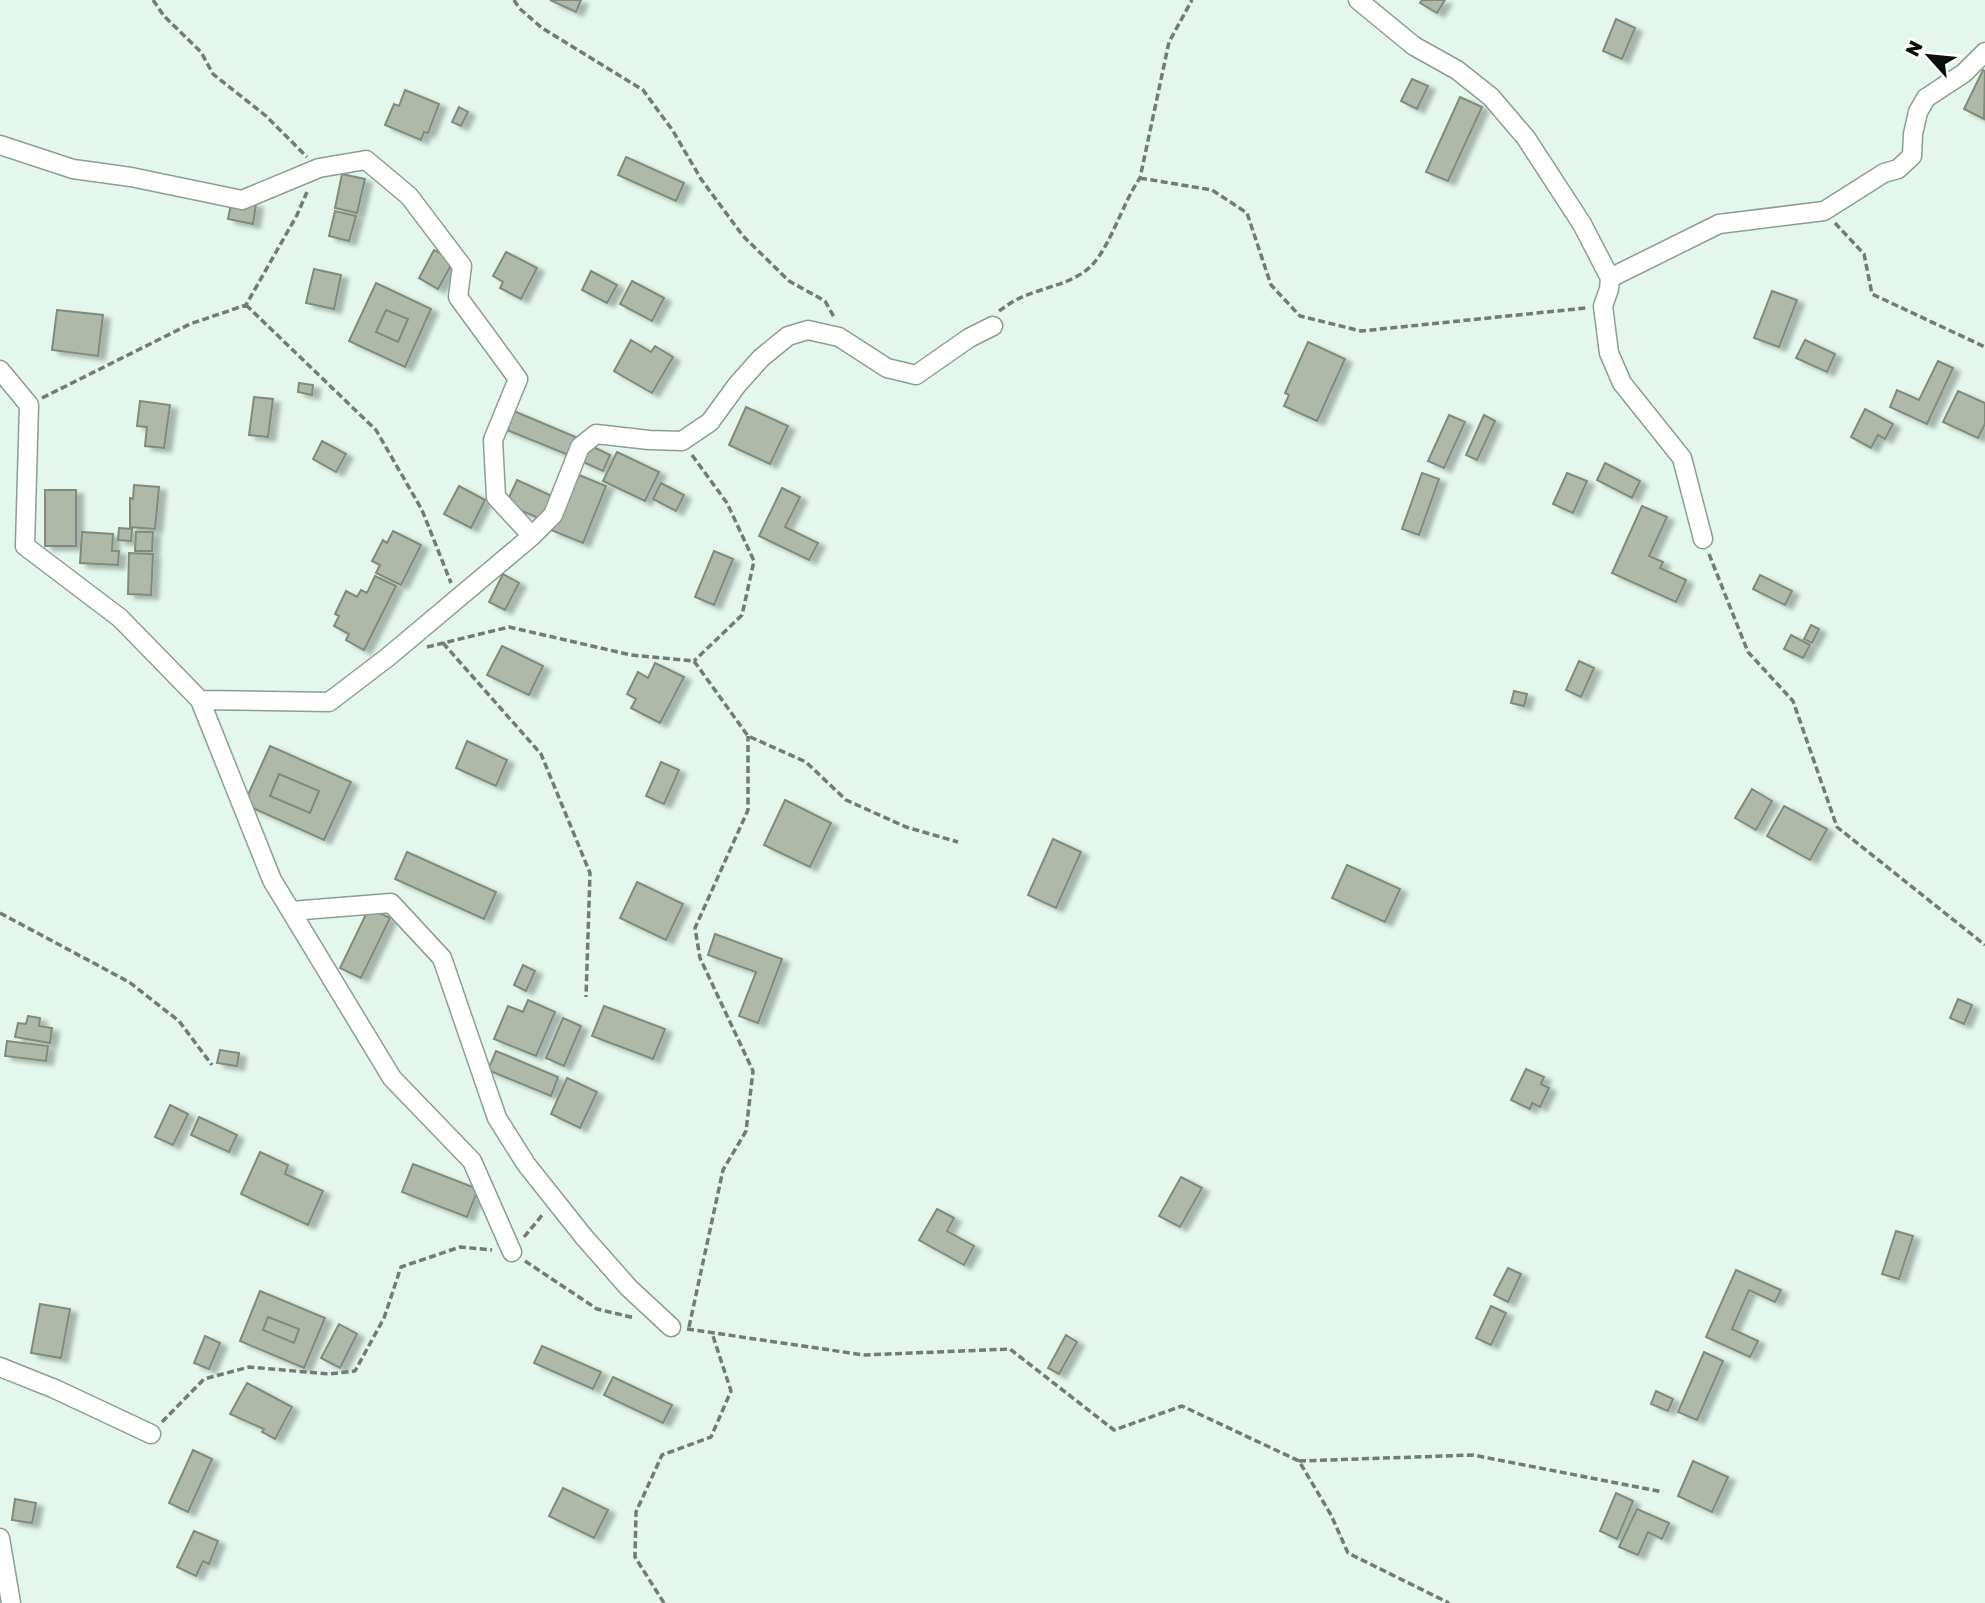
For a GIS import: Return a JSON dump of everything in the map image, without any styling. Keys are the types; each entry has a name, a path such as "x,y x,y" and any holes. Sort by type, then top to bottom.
{"street":[{"path":"1358,0 1414,46 1457,70 1491,97 1527,138 1588,234 1610,278 1603,306 1609,353 1622,383 1682,458 1703,539"},
{"path":"1610,278 1719,224 1824,211 1884,173 1898,169 1912,156 1918,113 1926,98 1964,73 1985,52"},
{"path":"0,145 73,169 131,177 242,200 319,167 366,160 409,196 462,266 458,297 518,379 493,440 496,497 532,536"},
{"path":"200,701 329,702 458,599 554,515 580,447 596,434 682,441 710,422 753,367 788,336 808,330 839,337 887,368 916,375 968,338 993,326"},
{"path":"0,370 29,405 25,546 120,618 200,701 272,880 391,1078 472,1161 512,1252"},
{"path":"291,911 391,903 442,958 497,1118 526,1164 554,1201 629,1288 680,1328"},
{"path":"0,1367 55,1389 151,1434"},
{"path":"0,1538 11,1603"}],"path":[{"path":"29,405 190,324 246,305 297,215 319,167 266,116 213,74 201,52 163,16 153,0"},
{"path":"514,0 519,8 542,28 643,90 743,236 789,281 825,301 850,344"},
{"path":"993,326 998,312 1018,299 1064,282 1092,265 1110,236 1128,195 1140,178 1169,42 1192,0"},
{"path":"1140,178 1212,190 1247,213 1272,285 1300,316 1361,331 1603,306"},
{"path":"1824,211 1864,254 1871,294 1985,347"},
{"path":"246,305 376,430 422,510 458,599"},
{"path":"682,441 727,503 754,561 742,615 694,661"},
{"path":"1703,539 1748,652 1793,701 1837,827 1985,945"},
{"path":"421,649 509,627 631,655 694,661 748,736 806,762 846,800 906,827 958,842"},
{"path":"443,643 541,754 590,873 586,997"},
{"path":"680,1328 723,1170 746,1131 753,1071 700,958 695,929 748,810 748,736"},
{"path":"0,913 129,982 179,1021 212,1065"},
{"path":"512,1252 554,1201"},
{"path":"151,1434 204,1379 249,1367 329,1374 355,1371 384,1318 401,1267 460,1247 512,1252 597,1310 680,1328 864,1355 1010,1349 1114,1430 1182,1406 1299,1461 1473,1455 1664,1492"},
{"path":"664,1603 635,1557 636,1512 662,1455 711,1437 731,1391 712,1333"},
{"path":"1299,1461 1331,1515 1348,1553 1448,1603"}],"building":[{"path":"550,0 581,0 576,12"},
{"path":"1422,0 1445,0 1437,13 1420,3"},
{"path":"1616,19 1635,28 1622,59 1603,51"},
{"path":"1983,70 1985,71 1984,119 1964,109"},
{"path":"1412,79 1428,86 1417,109 1401,101"},
{"path":"405,90 439,104 428,133 424,132 421,140 385,125 394,104 399,106"},
{"path":"1460,97 1482,107 1448,181 1426,172"},
{"path":"459,107 468,112 461,126 452,122"},
{"path":"626,157 684,183 676,201 618,175"},
{"path":"342,174 365,179 357,213 335,208"},
{"path":"232,199 256,204 253,224 228,219"},
{"path":"335,211 356,216 349,241 329,236"},
{"path":"434,250 454,260 438,289 419,278"},
{"path":"506,252 537,268 521,299 500,288 503,282 493,276"},
{"path":"314,269 341,275 334,309 306,303"},
{"path":"591,271 617,285 607,303 582,290"},
{"path":"632,281 664,298 652,321 620,304"},
{"path":"376,283 431,309 405,367 349,341","holes":["386,310 408,319 398,342 376,332"]},
{"path":"1772,291 1797,300 1779,347 1754,338"},
{"path":"57,310 103,315 98,356 52,350"},
{"path":"386,310 408,319 398,342 376,332"},
{"path":"631,340 651,352 655,346 673,357 652,393 614,371"},
{"path":"1805,340 1835,354 1827,372 1796,358"},
{"path":"1308,342 1345,359 1317,421 1284,406 1289,395 1285,393"},
{"path":"1938,361 1953,368 1927,424 1890,407 1897,390 1919,400"},
{"path":"299,383 313,385 312,395 298,392"},
{"path":"1958,391 1985,403 1985,424 1978,438 1943,422"},
{"path":"254,397 273,399 268,437 249,435"},
{"path":"140,401 170,405 164,448 145,446 147,427 137,426"},
{"path":"746,407 788,426 770,464 729,445"},
{"path":"509,409 578,438 571,456 502,428"},
{"path":"1865,409 1893,424 1885,439 1878,435 1871,448 1851,437"},
{"path":"1449,415 1465,422 1444,468 1428,461"},
{"path":"1484,415 1495,421 1477,460 1466,455"},
{"path":"322,441 346,454 336,472 313,459"},
{"path":"587,444 610,455 603,471 579,460"},
{"path":"617,452 659,472 645,501 603,481"},
{"path":"1605,463 1640,481 1632,498 1597,480"},
{"path":"574,473 606,486 583,543 551,530"},
{"path":"1422,473 1439,479 1419,535 1402,529"},
{"path":"1567,473 1587,481 1573,513 1553,504"},
{"path":"517,480 554,497 543,520 506,504"},
{"path":"661,483 684,495 676,511 653,499"},
{"path":"134,485 159,487 155,529 130,527 130,498 133,499"},
{"path":"459,486 485,500 471,528 444,514"},
{"path":"782,488 800,497 785,527 818,543 809,560 759,536"},
{"path":"45,490 76,490 76,546 45,546"},
{"path":"1642,506 1667,517 1649,556 1663,562 1660,568 1686,580 1676,602 1612,573"},
{"path":"119,528 132,529 131,541 118,540"},
{"path":"393,531 421,545 401,585 376,573 380,565 372,561 383,540 387,543"},
{"path":"82,532 113,534 112,551 119,551 118,565 80,563"},
{"path":"136,532 153,532 152,551 135,551"},
{"path":"714,551 733,559 714,605 695,597"},
{"path":"129,553 153,554 151,595 128,594"},
{"path":"503,574 519,583 505,610 489,602"},
{"path":"1760,575 1792,591 1785,605 1753,589"},
{"path":"375,576 396,586 364,650 346,640 349,634 334,626 339,616 335,614 346,591 357,597 361,590 367,593"},
{"path":"1811,625 1819,629 1812,643 1804,639"},
{"path":"1791,635 1810,645 1803,658 1784,649"},
{"path":"502,646 543,666 529,695 487,675"},
{"path":"1579,661 1594,668 1581,697 1566,690"},
{"path":"655,663 684,677 660,723 631,708 636,699 627,694 638,672 648,678"},
{"path":"1514,691 1527,694 1524,706 1511,703"},
{"path":"467,741 507,760 496,786 456,768"},
{"path":"270,746 351,782 324,840 244,804","holes":["279,774 319,791 310,813 270,796"]},
{"path":"661,762 679,770 664,804 646,796"},
{"path":"279,774 319,791 310,813 270,796"},
{"path":"1752,789 1772,801 1756,830 1735,818"},
{"path":"785,800 831,823 810,867 764,845"},
{"path":"1784,806 1827,829 1810,860 1767,836"},
{"path":"1053,839 1081,852 1056,908 1028,895"},
{"path":"407,852 496,892 484,919 395,879"},
{"path":"1347,865 1400,889 1385,922 1332,898"},
{"path":"637,882 683,904 666,940 620,918"},
{"path":"369,908 390,918 361,978 340,968"},
{"path":"715,934 782,959 758,1023 739,1016 756,972 708,955"},
{"path":"523,965 535,971 526,991 514,985"},
{"path":"1958,999 1972,1005 1964,1024 1950,1018"},
{"path":"528,1000 555,1012 536,1056 494,1039 508,1006 523,1012"},
{"path":"604,1006 665,1029 653,1059 592,1036"},
{"path":"28,1016 40,1018 39,1026 52,1028 50,1043 15,1037 18,1023 26,1024"},
{"path":"563,1018 581,1026 564,1066 546,1058"},
{"path":"7,1041 48,1046 46,1061 5,1056"},
{"path":"220,1050 239,1053 237,1066 217,1063"},
{"path":"496,1051 558,1077 551,1096 488,1070"},
{"path":"1526,1069 1544,1077 1541,1084 1549,1088 1540,1107 1532,1103 1530,1109 1511,1100"},
{"path":"567,1078 597,1092 580,1128 551,1114"},
{"path":"170,1105 188,1114 173,1145 155,1137"},
{"path":"199,1117 237,1135 229,1152 191,1135"},
{"path":"260,1152 288,1165 285,1174 323,1191 308,1225 241,1194"},
{"path":"413,1164 478,1189 467,1217 402,1192"},
{"path":"1181,1177 1202,1188 1180,1227 1159,1216"},
{"path":"937,1209 954,1218 947,1231 974,1246 964,1265 919,1240"},
{"path":"1896,1231 1913,1236 1899,1279 1882,1274"},
{"path":"1508,1268 1521,1274 1508,1302 1494,1295"},
{"path":"1736,1270 1781,1290 1775,1302 1749,1290 1732,1329 1758,1341 1750,1357 1706,1337"},
{"path":"260,1291 325,1318 304,1368 240,1341","holes":["268,1317 299,1329 294,1343 263,1330"]},
{"path":"40,1304 70,1309 61,1358 31,1353"},
{"path":"1491,1306 1506,1313 1491,1345 1476,1338"},
{"path":"268,1317 299,1329 294,1343 263,1330"},
{"path":"339,1324 357,1334 340,1368 321,1358"},
{"path":"1066,1335 1077,1342 1059,1374 1048,1368"},
{"path":"205,1336 220,1343 209,1369 194,1363"},
{"path":"542,1346 601,1372 593,1389 534,1363"},
{"path":"1704,1352 1723,1361 1697,1420 1678,1412"},
{"path":"613,1377 672,1405 663,1423 604,1395"},
{"path":"247,1383 292,1407 275,1439 262,1432 264,1429 230,1414"},
{"path":"1656,1391 1673,1399 1668,1411 1651,1404"},
{"path":"193,1450 212,1459 188,1512 169,1503"},
{"path":"1693,1461 1728,1477 1712,1512 1678,1496"},
{"path":"563,1488 608,1510 594,1538 549,1516"},
{"path":"1616,1493 1633,1501 1617,1539 1600,1531"},
{"path":"15,1499 36,1503 32,1523 12,1520"},
{"path":"1637,1509 1669,1523 1662,1539 1648,1532 1638,1555 1619,1547"},
{"path":"194,1531 218,1541 209,1564 203,1561 196,1576 177,1567"}]}
